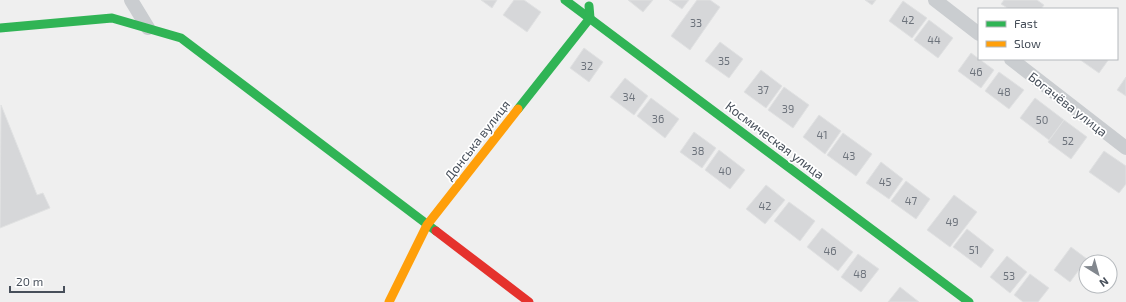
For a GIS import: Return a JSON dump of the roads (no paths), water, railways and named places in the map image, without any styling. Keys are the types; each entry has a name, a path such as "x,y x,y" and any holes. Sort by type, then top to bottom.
{"street":[{"path":"131,0 148,28"},
{"name":"Космическая улица","path":"566,0 969,302"},
{"path":"588,0 590,18"},
{"path":"935,0 978,33"},
{"path":"0,28 112,18 181,38 529,302"},
{"name":"Донська вулиця","path":"388,302 427,225 590,18"},
{"name":"Богачёва улица","path":"1012,60 1126,148"}]}
